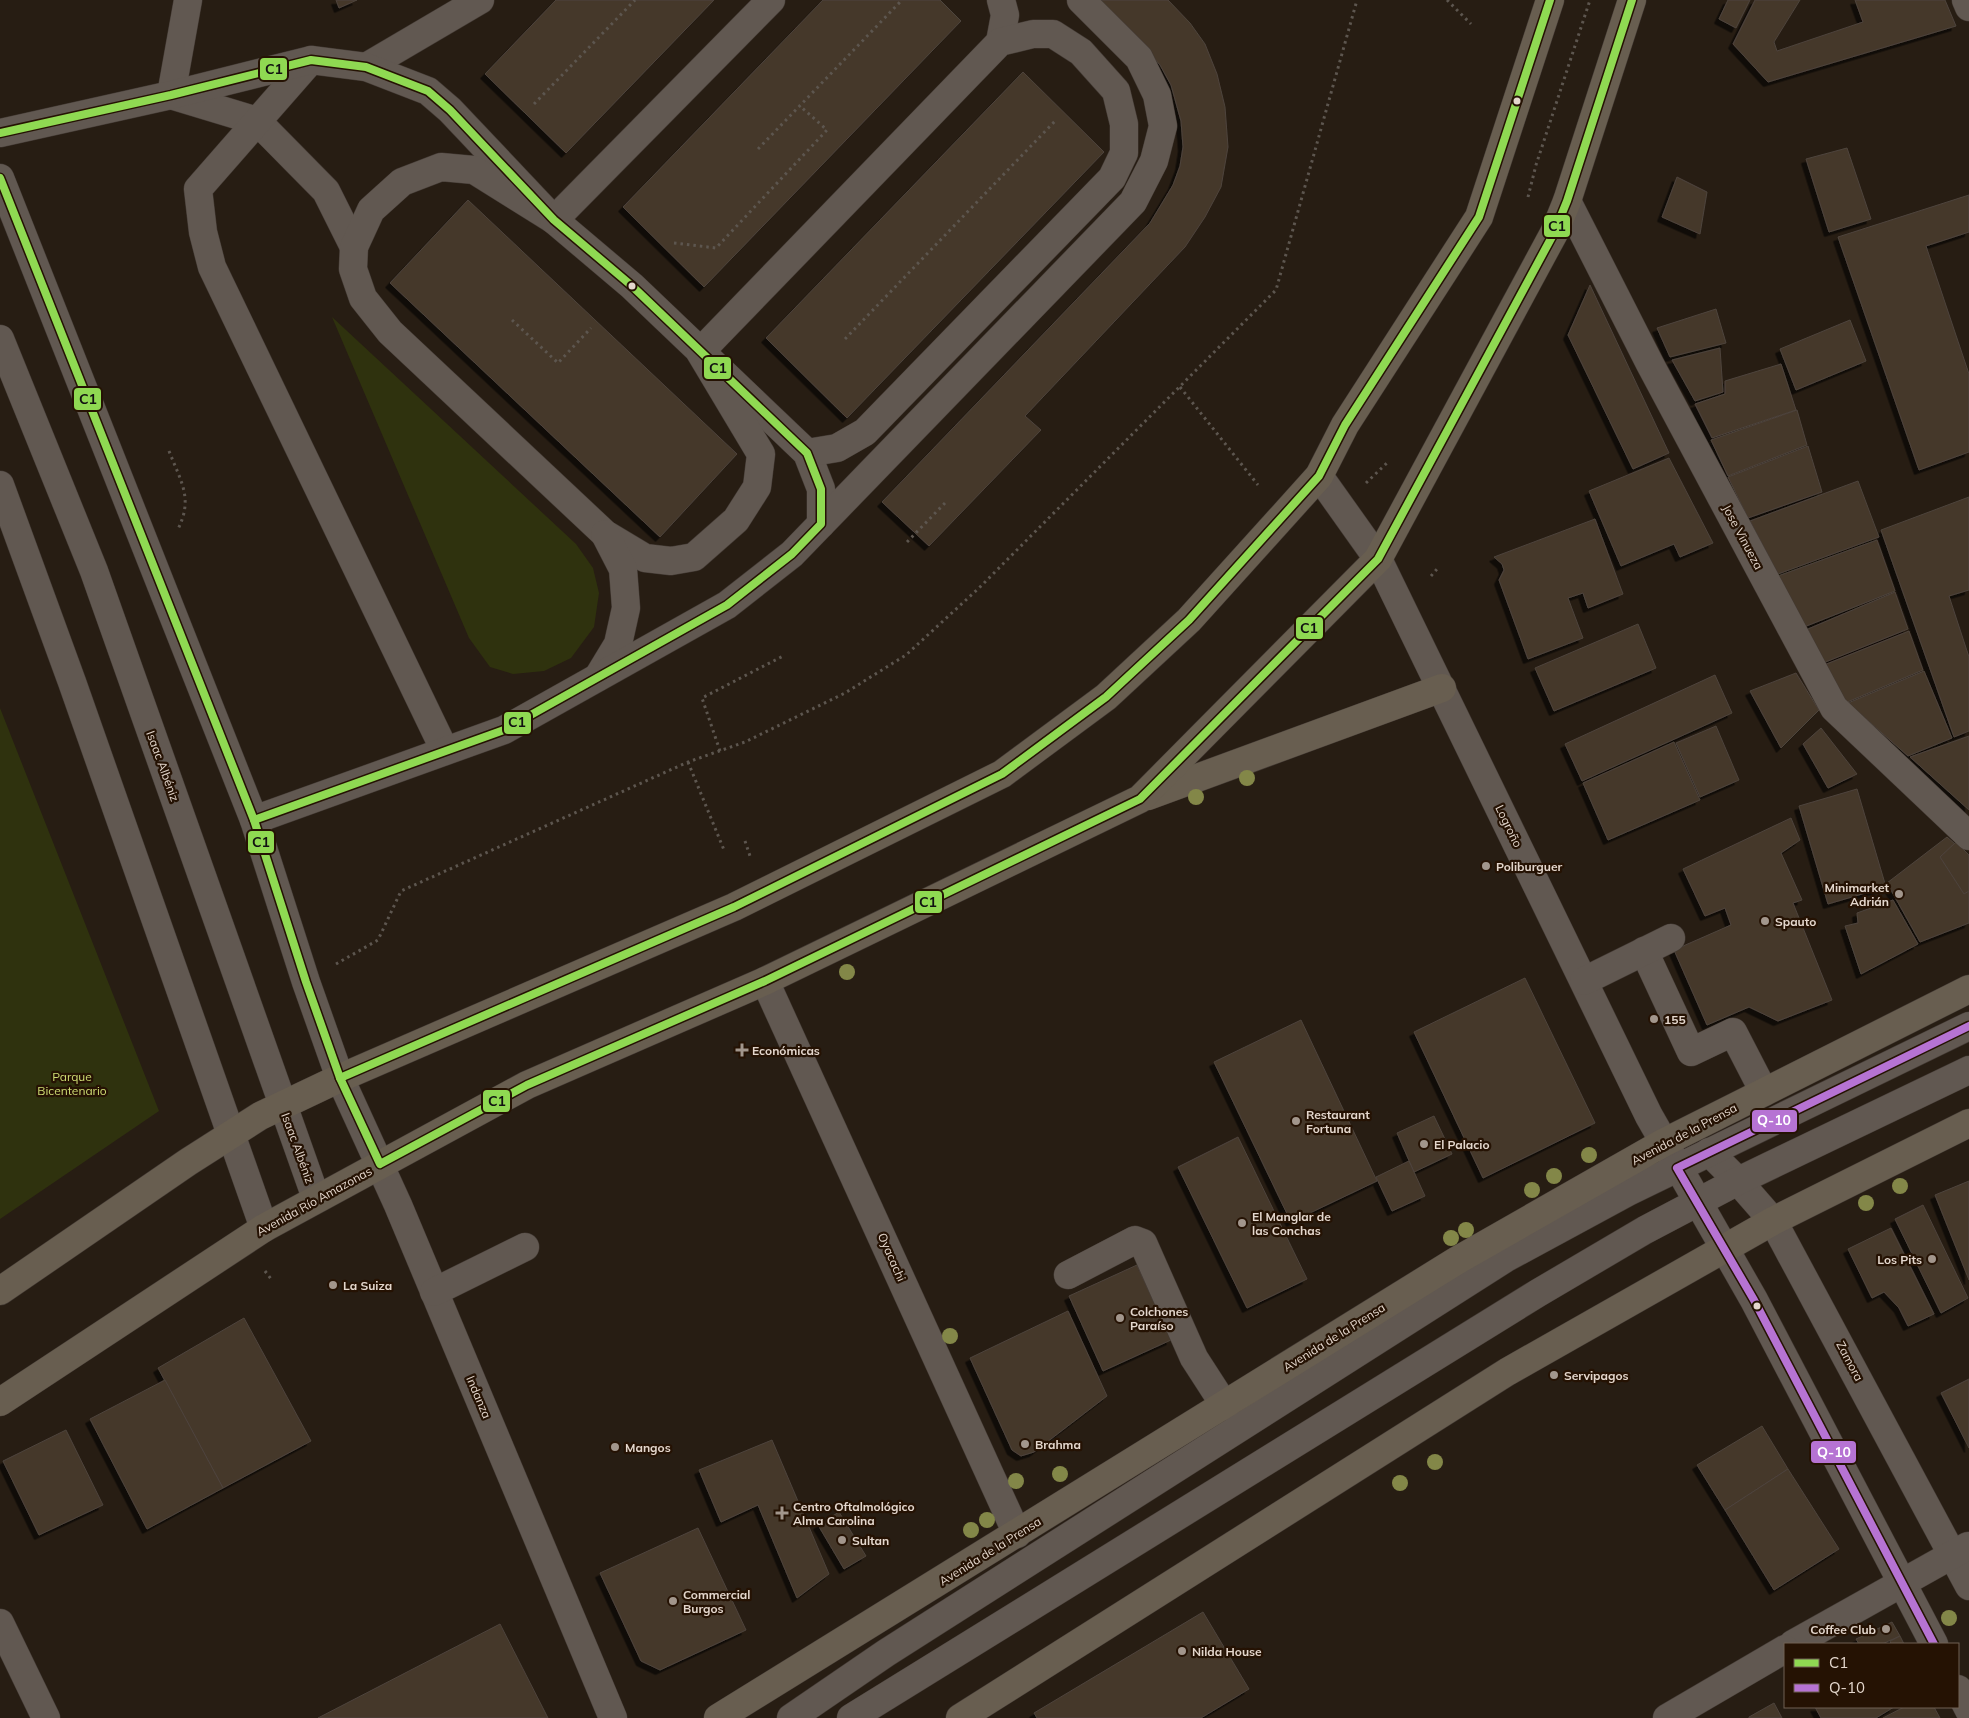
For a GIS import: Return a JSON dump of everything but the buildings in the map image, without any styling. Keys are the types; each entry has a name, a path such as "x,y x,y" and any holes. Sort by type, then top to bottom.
{"main road":[{"path":"0,1291 231,1134 283,1104 734,907 1002,774 1106,697 1189,620 1319,476 1345,424 1479,217 1550,0"},
{"name":"Avenida Río Amazonas","path":"0,1402 264,1228 316,1198 527,1085 765,981 1140,799 1378,559 1554,233 1567,201 1632,0"},
{"path":"1140,799 1442,688"},
{"name":"Avenida de la Prensa","path":"718,1718 1225,1406 1456,1261 1663,1144 1969,989"},
{"path":"960,1718 1507,1372 1773,1221 1969,1123"}],"street":[{"path":"171,95 188,0"},
{"path":"366,67 480,0"},
{"path":"554,220 771,0"},
{"path":"1000,42 1005,15 1001,0"},
{"path":"254,820 504,730 728,605 792,554 1133,202 1154,161 1163,126 1157,95 1139,58 1081,0"},
{"path":"1966,0 1969,6"},
{"path":"700,352 1000,42 1033,34 1054,34 1081,52 1116,91 1124,124 1124,153 1112,178 865,432 837,448 807,453"},
{"path":"311,60 198,189 203,232 212,267 445,751"},
{"path":"0,133 171,95 311,60 366,67 428,91 450,110 554,220 632,286 807,453 821,489 821,524"},
{"path":"171,95 257,121 326,191 354,247"},
{"path":"554,220 474,170 441,167 402,182 371,210 354,247 353,269 362,298 390,332 605,534 644,558 671,561 694,556 736,520 757,487 761,454 700,352"},
{"name":"Indanza","path":"0,178 254,820 306,982 340,1078 380,1164 614,1718"},
{"name":"Jose Vinueza","path":"1567,201 1650,364 1834,708 1969,836"},
{"name":"Isaac Albéniz","path":"0,339 94,571 316,1198"},
{"name":"Logroño","path":"1319,476 1378,559 1663,1144"},
{"path":"0,485 72,682 264,1228"},
{"path":"596,680 618,644 626,608 623,570 605,534"},
{"path":"1584,981 1670,938"},
{"path":"1644,951 1691,1052 1733,1032 1764,1092"},
{"name":"Oyacachi","path":"765,981 1017,1534"},
{"path":"791,1718 895,1648 1506,1258 1677,1168 1969,1026"},
{"path":"851,1718 1538,1293 1645,1230 1738,1181 1969,1070"},
{"path":"1663,1144 1709,1152"},
{"path":"1663,1144 1725,1249 1933,1643"},
{"name":"Zamora","path":"1709,1152 1738,1181 1773,1221 1960,1550 1969,1586"},
{"path":"1068,1275 1135,1240 1143,1243 1194,1358 1225,1406"},
{"path":"434,1292 525,1247"},
{"path":"1795,1643 1960,1550"},
{"path":"0,1623 46,1718"},
{"path":"1667,1718 1784,1650"},
{"path":"1959,1691 1969,1710"}],"path":[{"path":"534,104 635,0"},
{"path":"758,149 902,0"},
{"path":"336,964 378,940 401,891 688,762 746,742 845,693 906,655 979,588 1276,290 1357,0"},
{"path":"1447,0 1471,24"},
{"path":"1527,203 1536,165 1590,0"},
{"path":"674,243 716,248 827,130 800,106"},
{"path":"845,339 1056,120"},
{"path":"512,320 558,363 590,328"},
{"path":"1180,387 1258,485"},
{"path":"169,451 186,494 186,515 175,536"},
{"path":"1341,507 1390,460"},
{"path":"907,542 945,503"},
{"path":"1431,576 1437,569"},
{"path":"720,751 702,698 785,655"},
{"path":"688,762 724,850"},
{"path":"745,841 753,864"},
{"path":"265,1271 271,1279"}],"green space":[{"path":"332,317 576,544 593,568 599,593 594,627 571,658 544,671 513,674 490,667 469,638"},
{"name":"Parque Bicentenario","path":"0,708 159,1111 0,1219"}],"transit line":[{"name":"C1","path":"340,1078 734,907 1002,774 1106,697 1189,620 1319,476 1345,425 1479,217 1550,0"},
{"name":"C1","path":"0,178 254,820 306,982 340,1078 380,1164 527,1085 765,981 1140,799 1378,559 1554,233 1567,201 1632,0"},
{"name":"C1","path":"0,133 171,95 311,60 366,67 428,91 450,110 554,220 632,286 807,453 821,489 821,524 792,554 727,605 504,730 254,820"},
{"name":"Q-10","path":"1933,1643 1754,1300 1677,1168 1969,1026"}],"place":[{"name":"Poliburguer","path":"1486,866"},
{"name":"Minimarket Adrián","path":"1899,894"},
{"name":"Spauto","path":"1765,921"},
{"name":"155","path":"1654,1019"},
{"name":"Económicas","path":"742,1050"},
{"name":"Restaurant Fortuna","path":"1296,1121"},
{"name":"El Palacio","path":"1424,1144"},
{"name":"El Manglar de las Conchas","path":"1242,1223"},
{"name":"Los Pits","path":"1932,1259"},
{"name":"La Suiza","path":"333,1285"},
{"name":"Colchones Paraíso","path":"1120,1318"},
{"name":"Servipagos","path":"1554,1375"},
{"name":"Brahma","path":"1025,1444"},
{"name":"Mangos","path":"615,1447"},
{"name":"Centro Oftalmológico Alma Carolina","path":"782,1513"},
{"name":"Sultan","path":"842,1540"},
{"name":"Commercial Burgos","path":"673,1601"},
{"name":"Coffee Club","path":"1886,1629"},
{"name":"Nilda House","path":"1182,1651"}]}
